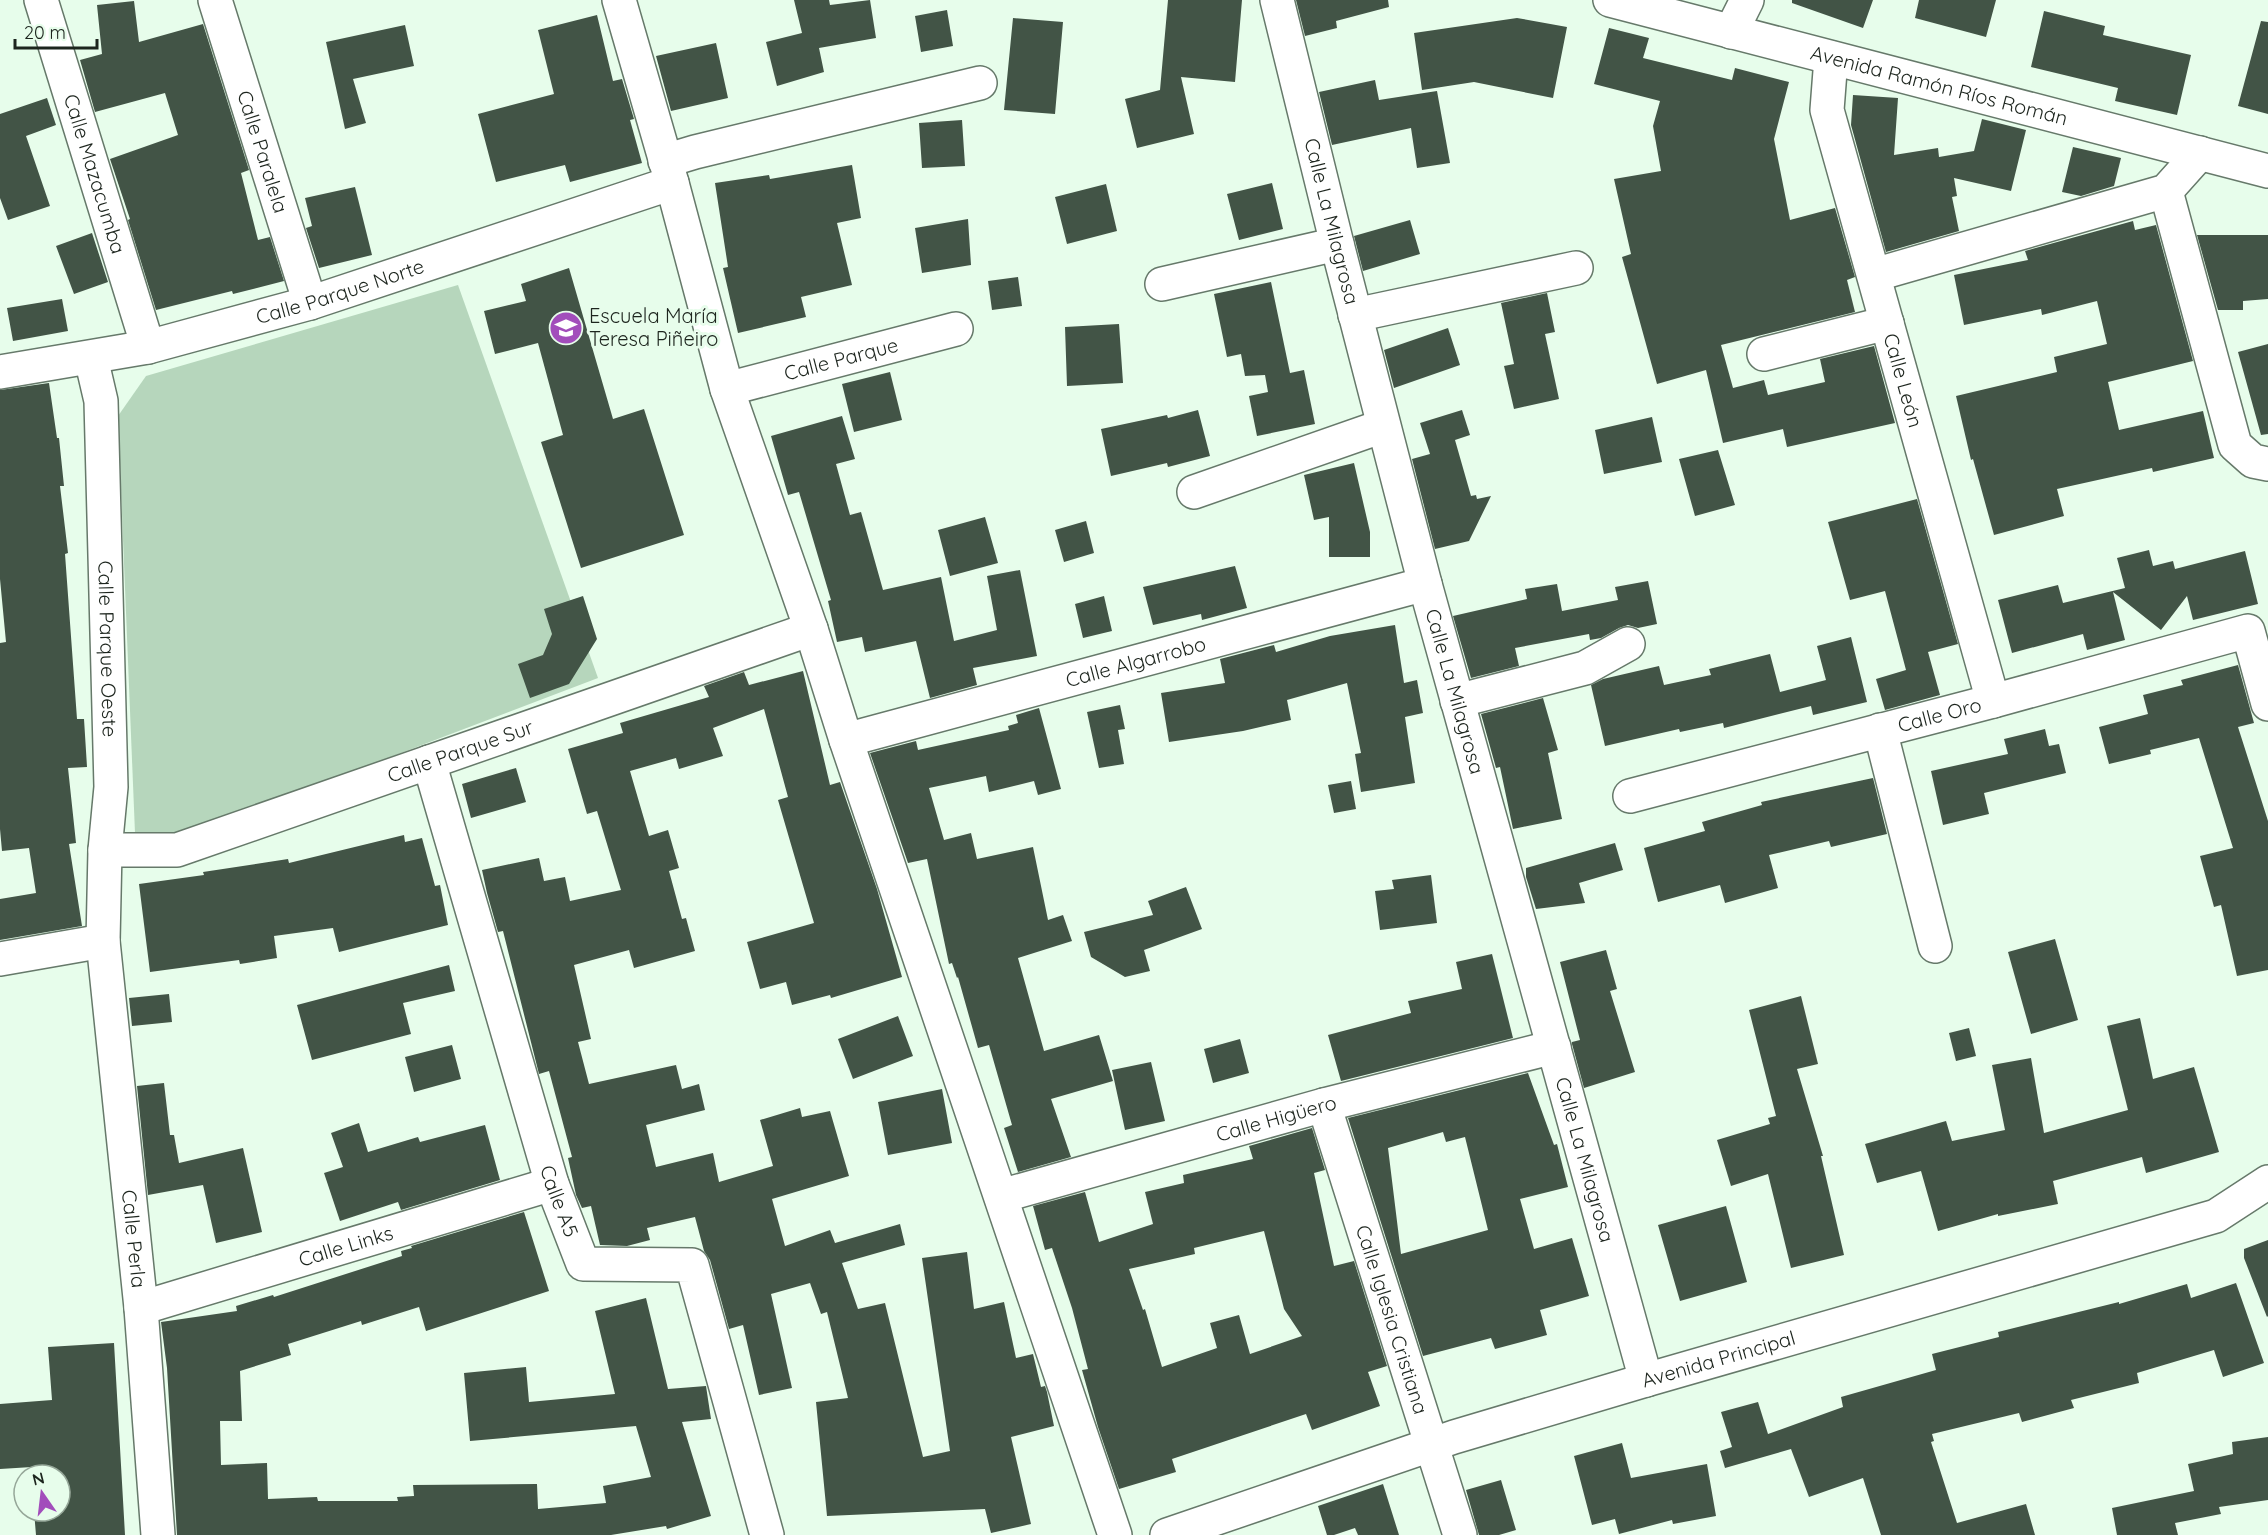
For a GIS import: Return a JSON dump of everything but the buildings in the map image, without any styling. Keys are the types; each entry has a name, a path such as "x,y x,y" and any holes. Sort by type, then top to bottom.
{"street":[{"name":"Calle Mazacumba","path":"41,0 148,347"},
{"name":"Calle Paralela","path":"215,0 310,303"},
{"path":"619,0 727,388 811,629 846,740 1115,1535"},
{"name":"Calle La Milagrosa","path":"1277,0 1336,244 1425,585 1646,1380"},
{"name":"Avenida Ramón Ríos Román","path":"1610,0 2268,171"},
{"path":"1731,32 1747,0"},
{"name":"Calle León","path":"1831,58 1827,110 1993,701"},
{"name":"Calle Parque Norte","path":"0,372 148,347 310,303 668,172 695,152 980,83"},
{"path":"1874,275 2166,191 2200,153"},
{"path":"2166,191 2235,446 2253,461 2268,464"},
{"path":"1162,284 1336,244"},
{"path":"1355,315 1576,268"},
{"path":"1764,354 1887,322"},
{"name":"Calle Parque","path":"727,388 956,329"},
{"name":"Calle Parque Oeste","path":"91,358 101,401 111,787 105,850 103,941"},
{"path":"1194,492 1383,426"},
{"name":"Calle Algarrobo","path":"846,740 1425,585"},
{"name":"Calle Parque Sur","path":"105,850 177,850 811,629"},
{"name":"Calle Oro","path":"1630,796 1993,701 2248,631 2268,705"},
{"path":"1457,701 1585,668 1628,644"},
{"path":"1880,730 1935,946"},
{"name":"Calle A5","path":"429,762 552,1184 583,1264 692,1265 767,1535"},
{"path":"0,959 103,941"},
{"name":"Calle Perla","path":"103,941 141,1308 158,1535"},
{"name":"Calle Higüero","path":"1001,1196 1324,1105 1554,1047"},
{"name":"Calle Iglesia Cristiana","path":"1324,1105 1460,1535"},
{"name":"Avenida Principal","path":"1167,1535 1232,1524 1430,1446 1646,1380 2216,1216 2268,1182"},
{"name":"Calle Links","path":"141,1308 552,1184"}],"green space":[{"path":"458,285 598,678 188,834 135,833 118,416 146,376"}],"place":[{"name":"Escuela María Teresa Piñeiro","path":"566,328"}]}
